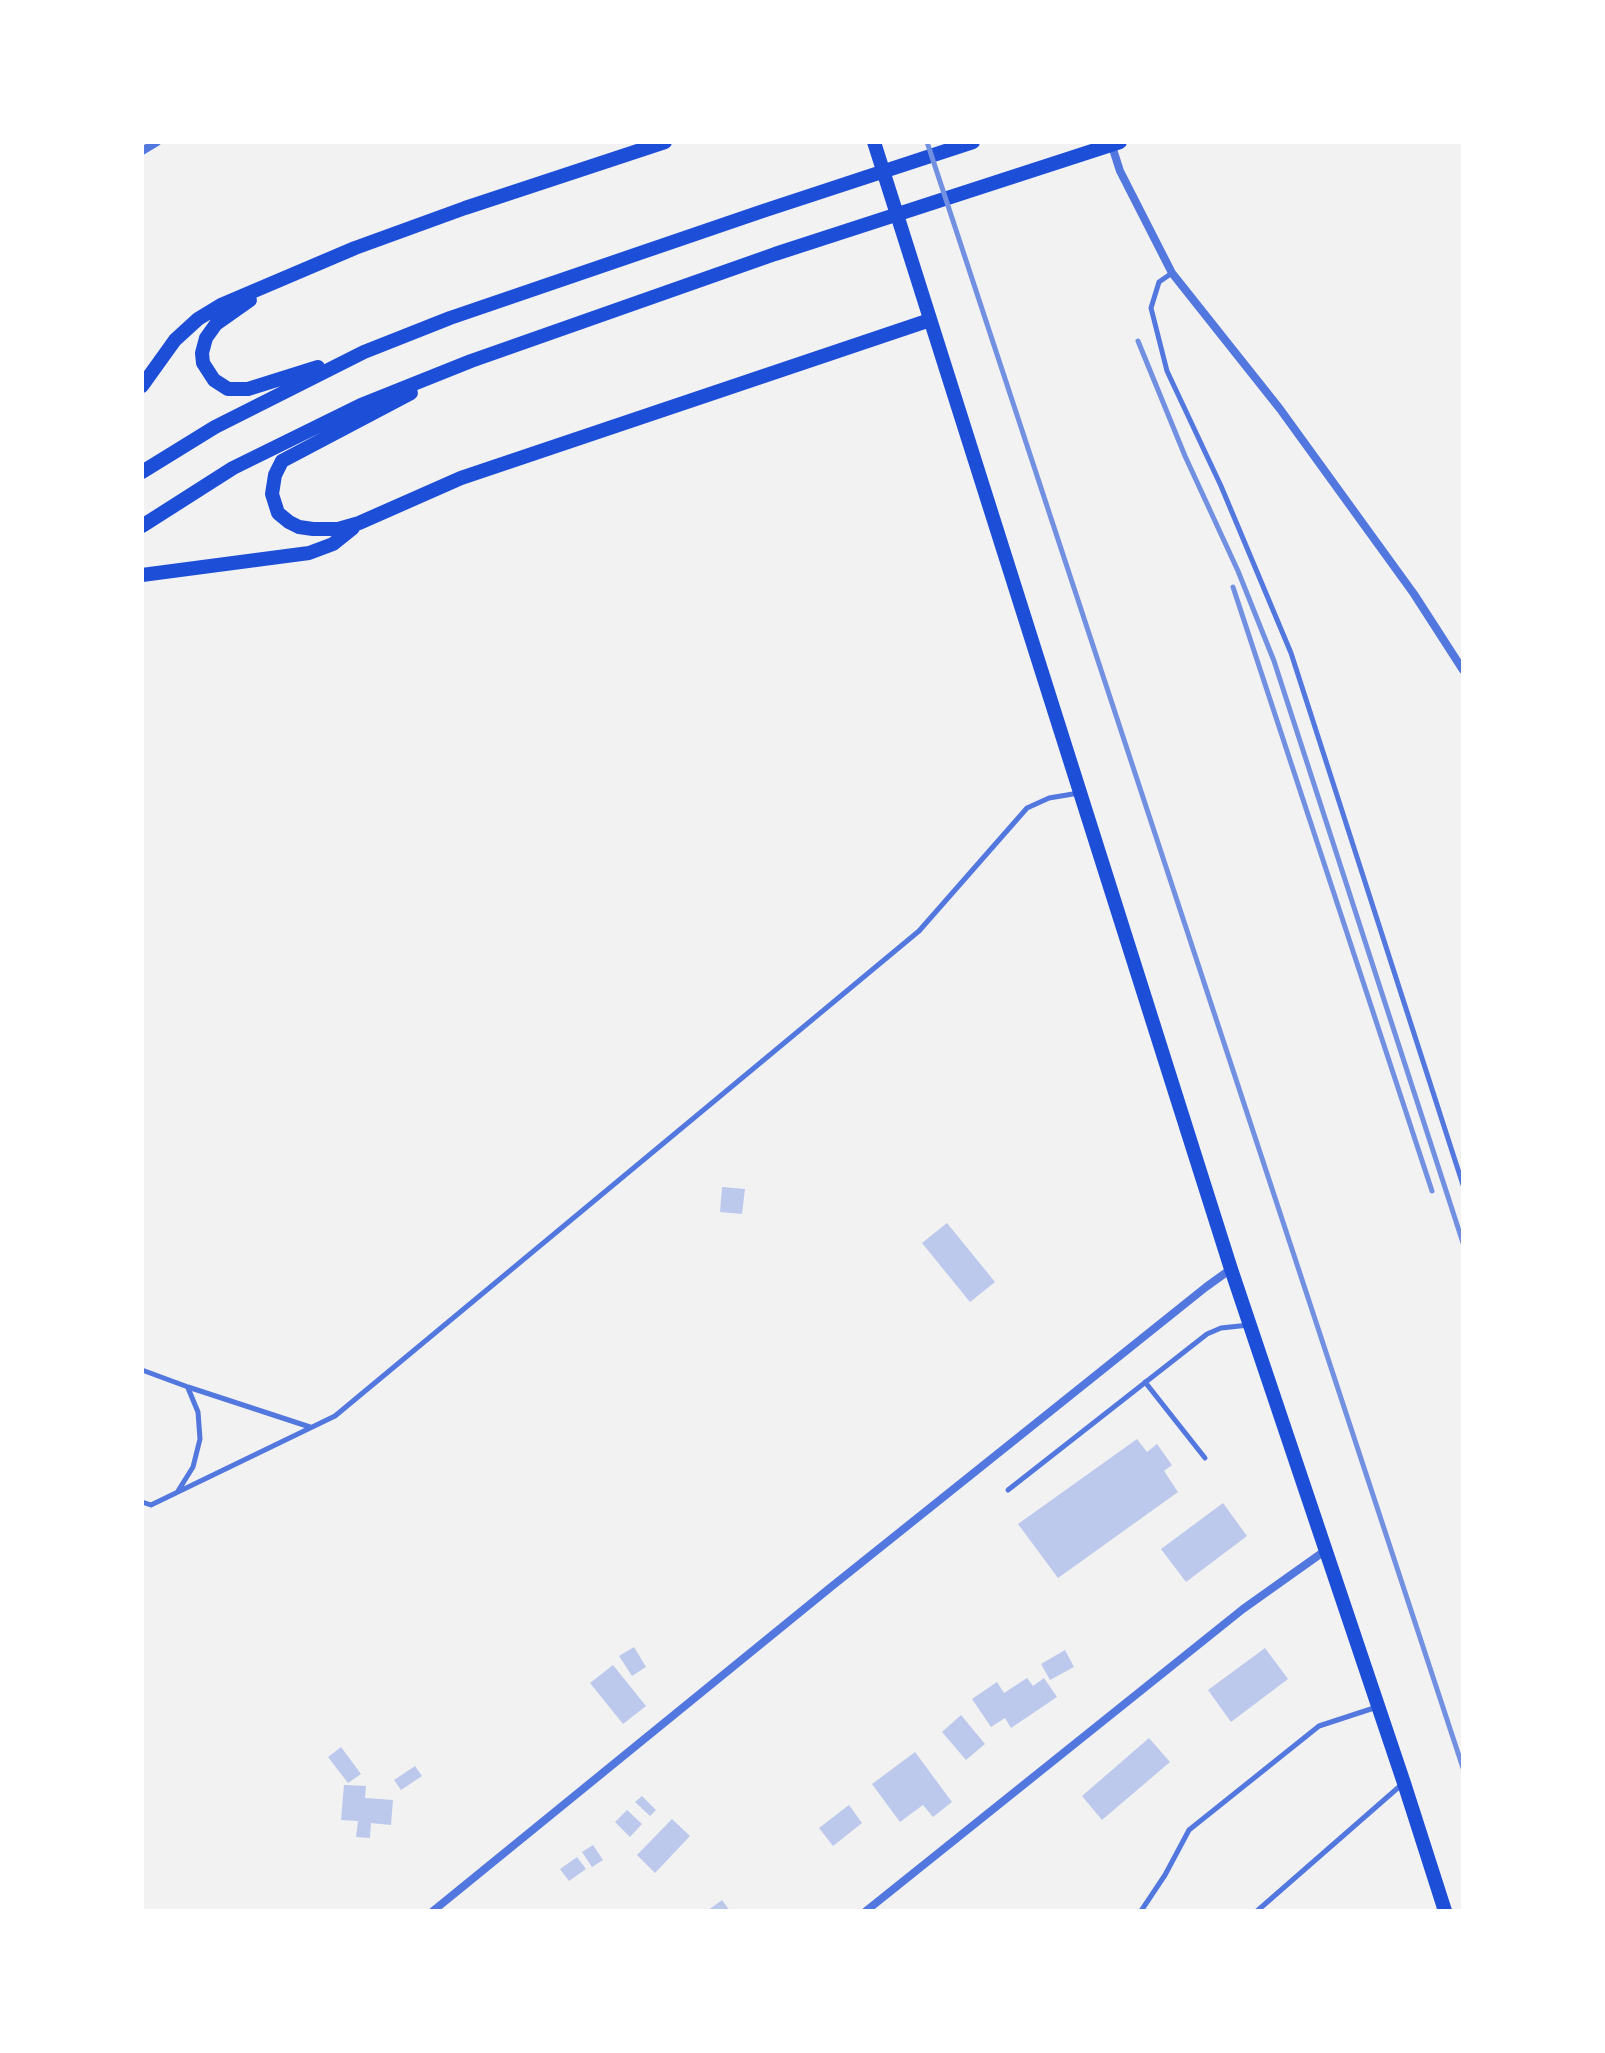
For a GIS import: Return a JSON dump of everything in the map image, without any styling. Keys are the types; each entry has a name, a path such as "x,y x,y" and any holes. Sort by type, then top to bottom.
{"main road":[{"path":"142,386 175,340 198,319 221,305 355,248 665,142"},
{"path":"874,142 1231,1269 1445,1911"},
{"path":"277,281 216,324 206,338 203,363 210,376 220,385 228,389 248,389 364,352 450,318 973,142"},
{"path":"142,526 233,468 361,405 471,361 775,254 1120,142"},
{"path":"471,361 282,461 275,475 272,494 278,513 299,527 313,529 338,529 359,523 461,478 930,320"},
{"path":"142,472 215,427 364,352"},
{"path":"142,575 309,553 333,544 359,523"}],"street":[{"path":"142,151 157,142"},
{"path":"1111,142 1120,171 1172,273 1280,409 1414,594 1463,670"},
{"path":"433,1911 819,1597 1231,1269"},
{"path":"866,1911 1243,1609 1326,1550"}],"lane":[{"path":"1172,273 1159,282 1151,308 1167,371 1221,486 1291,653 1463,1185"},
{"path":"142,1502 151,1505 335,1416 919,931 1027,808 1049,798 1080,793"},
{"path":"1008,1490 1207,1334 1221,1328 1250,1325"},
{"path":"142,1370 311,1427"},
{"path":"1145,1382 1205,1458"},
{"path":"178,1492 193,1467 200,1439 198,1412 188,1387"},
{"path":"1141,1911 1189,1830 1319,1726 1378,1707"},
{"path":"1257,1911 1404,1783"}],"building":[{"path":"722,1187 745,1189 742,1214 720,1212"},
{"path":"947,1223 995,1282 970,1302 922,1243"},
{"path":"1137,1439 1147,1452 1157,1444 1172,1465 1164,1471 1178,1492 1058,1578 1018,1524"},
{"path":"1223,1503 1247,1536 1186,1582 1161,1549"},
{"path":"634,1647 646,1667 632,1676 619,1656"},
{"path":"1265,1648 1288,1679 1231,1722 1208,1690"},
{"path":"1065,1650 1074,1667 1050,1680 1041,1664"},
{"path":"613,1665 646,1706 623,1724 590,1683"},
{"path":"1027,1678 1033,1686 1044,1678 1057,1697 1011,1728 1005,1718 991,1727 972,1699 997,1682 1004,1693"},
{"path":"961,1715 985,1744 966,1760 942,1732"},
{"path":"1149,1738 1170,1762 1102,1820 1082,1796"},
{"path":"341,1747 361,1774 348,1783 328,1757"},
{"path":"915,1752 952,1802 933,1817 923,1805 900,1822 872,1784"},
{"path":"415,1766 422,1776 401,1790 394,1780"},
{"path":"344,1785 366,1786 365,1798 393,1800 391,1825 371,1823 370,1838 356,1837 358,1821 341,1820"},
{"path":"642,1796 656,1810 650,1816 635,1802"},
{"path":"849,1805 862,1823 833,1846 819,1828"},
{"path":"627,1810 642,1824 630,1837 615,1822"},
{"path":"672,1819 690,1836 655,1873 637,1855"},
{"path":"593,1845 603,1860 592,1867 582,1852"},
{"path":"577,1857 586,1869 569,1881 560,1869"},
{"path":"722,1900 730,1911 707,1911"}],"railway":[{"path":"927,142 1463,1768"},
{"path":"1138,341 1274,661 1463,1243"},
{"path":"1233,587 1432,1191"}]}
